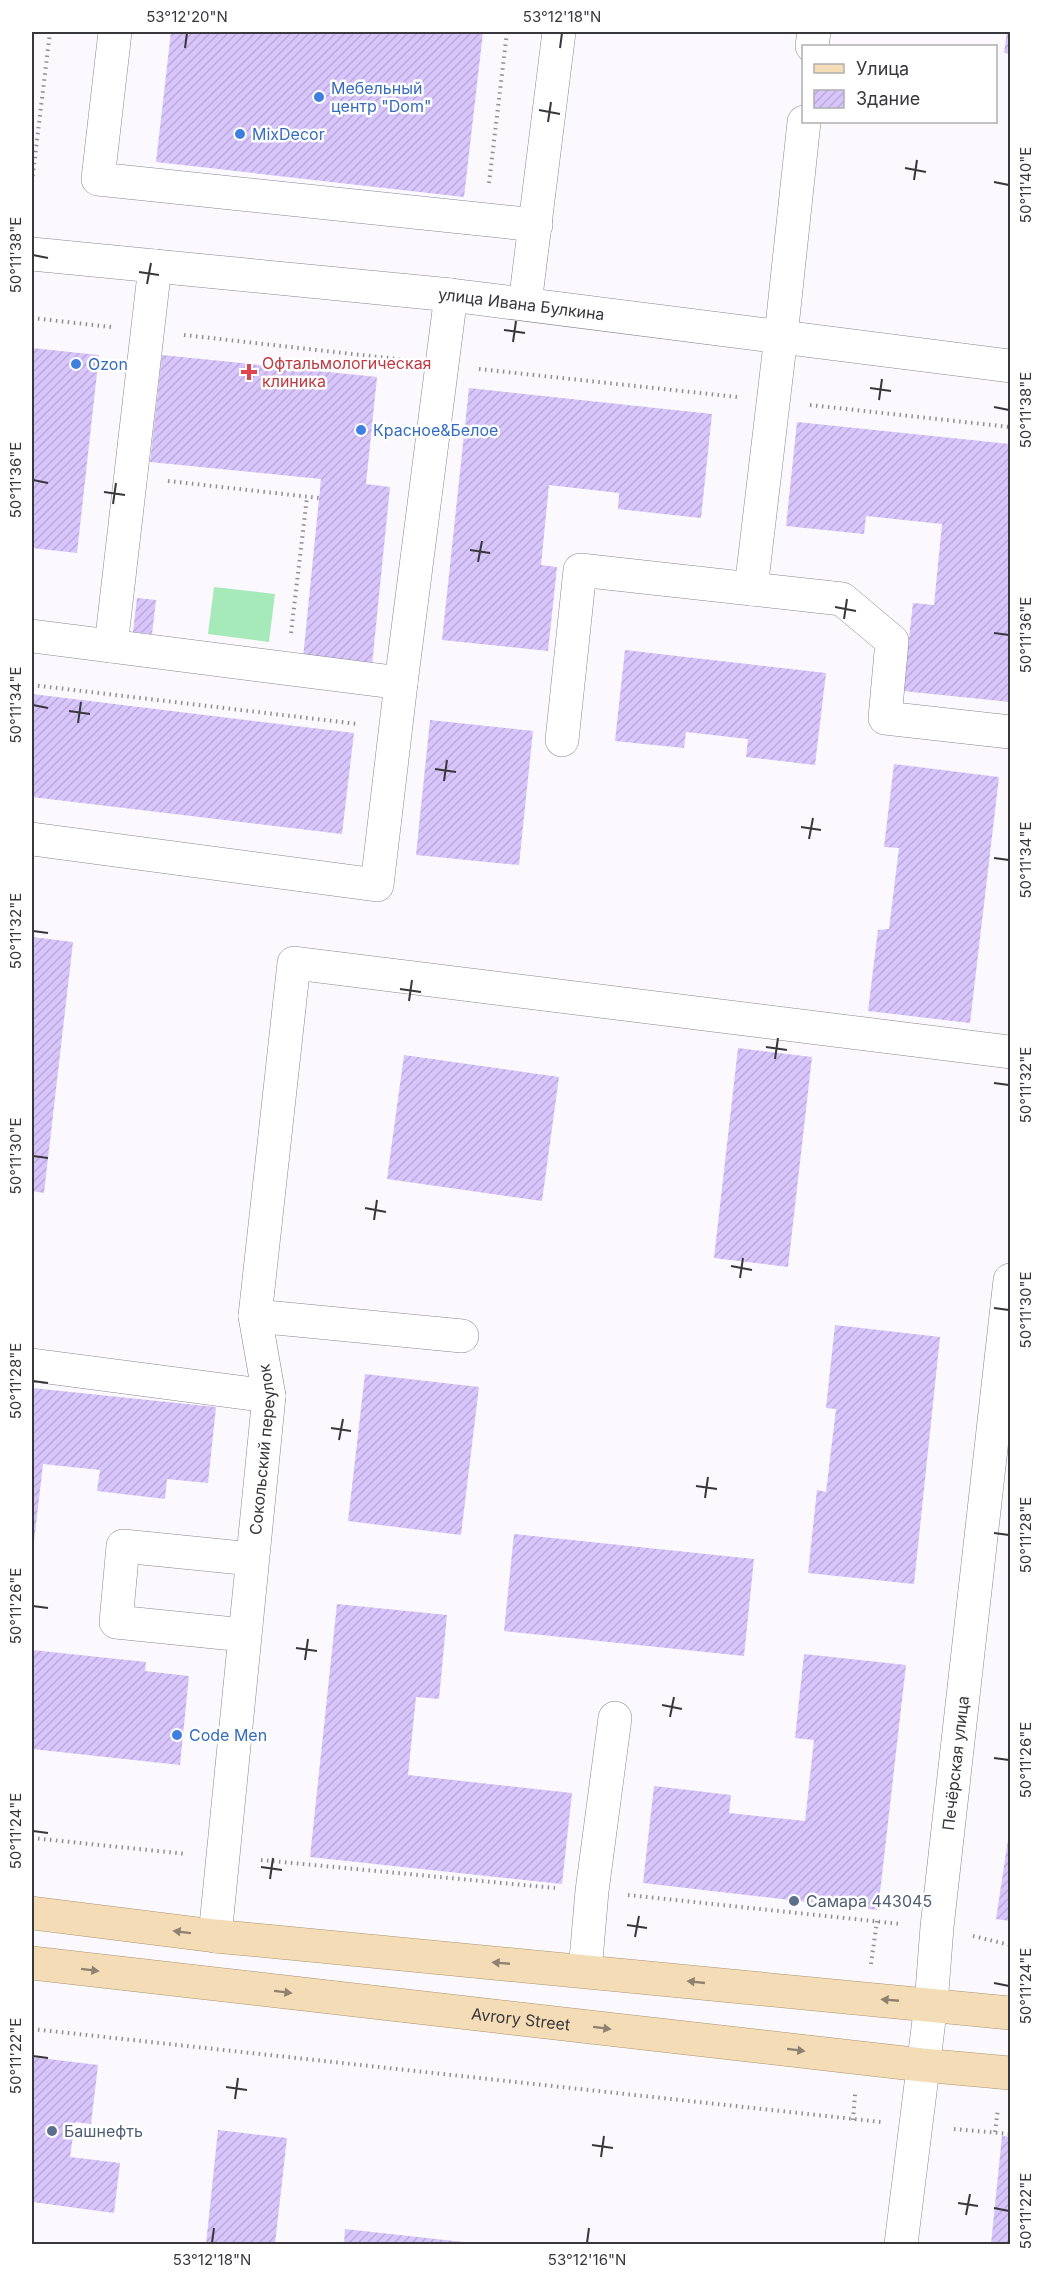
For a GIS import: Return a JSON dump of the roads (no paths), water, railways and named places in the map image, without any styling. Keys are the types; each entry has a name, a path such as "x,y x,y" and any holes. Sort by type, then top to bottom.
{"main road":[{"path":"32,1913 215,1936 1011,2013"},
{"name":"Avrory Street","path":"32,1963 922,2065 1011,2073"}],"street":[{"path":"115,32 98,179 536,225"},
{"path":"525,304 559,32"},
{"path":"751,589 782,336 804,123"},
{"name":"улица Ивана Булкина","path":"32,254 450,295 1011,366"},
{"path":"111,646 155,266"},
{"path":"32,839 377,885 450,295"},
{"path":"562,740 580,570 842,599 892,640 885,718 1011,732"},
{"path":"32,636 401,683"},
{"name":"Сокольский переулок","path":"215,1936 221,1857 269,1396 255,1316 294,963 1011,1052"},
{"name":"Печёрская улица","path":"901,2244 931,2004 940,1904 1011,1280"},
{"path":"255,1316 462,1336"},
{"path":"32,1365 269,1396"},
{"path":"244,1635 116,1622 123,1546 252,1559"},
{"path":"585,1971 592,1891 615,1718"}],"place":[{"name":"Мебельный центр \"Dom\"","path":"319,97"},
{"name":"MixDecor","path":"240,134"},
{"name":"Ozon","path":"76,364"},
{"name":"Офтальмологическая клиника","path":"249,372"},
{"name":"Красное&Белое","path":"361,430"},
{"name":"Code Men","path":"177,1735"},
{"name":"Самара 443045","path":"794,1901"},
{"name":"Башнефть","path":"52,2131"}]}
